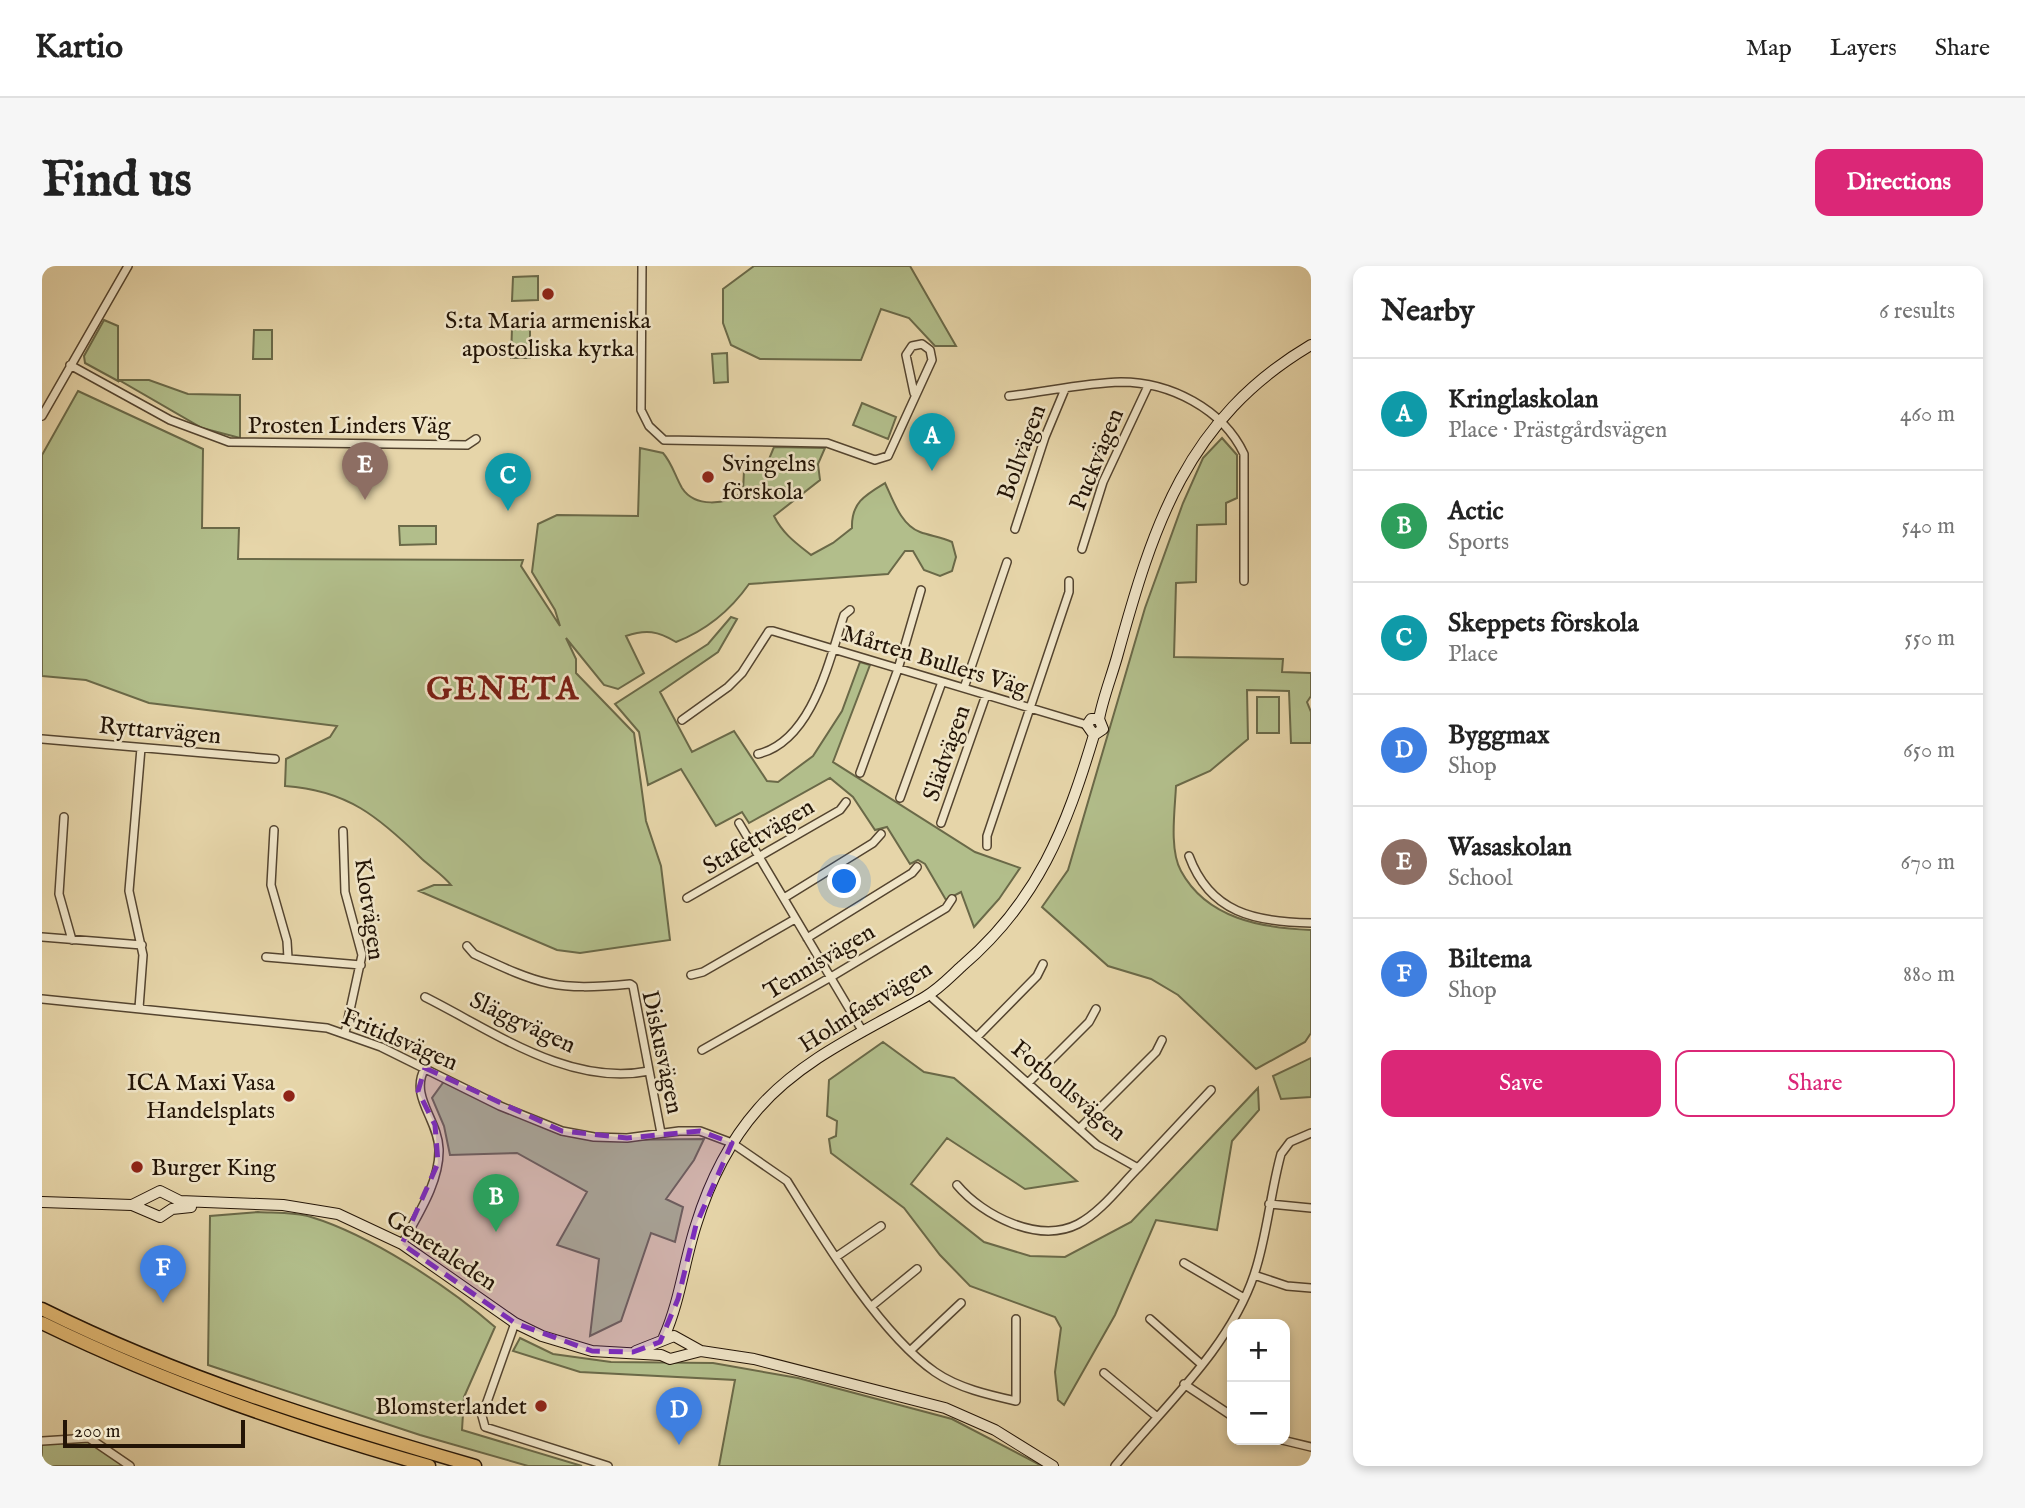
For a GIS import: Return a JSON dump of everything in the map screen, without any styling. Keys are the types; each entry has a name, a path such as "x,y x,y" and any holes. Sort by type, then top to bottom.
{"highway":[{"path":"42,1309 146,1357 238,1393 475,1466"},
{"path":"42,1323 140,1368 236,1406 429,1466"}],"street":[{"path":"42,416 128,266"},
{"path":"642,266 641,410 649,426 664,440 827,443 875,460 888,456 914,393 932,360 930,350 922,344 912,346 906,355 914,393"},
{"path":"1094,735 1087,726 1091,719 1099,719 1133,594 1156,526 1191,461 1240,400 1289,358 1311,345"},
{"name":"Prosten Linders Väg","path":"70,365 193,432 229,442 467,445 476,439"},
{"name":"Bollvägen","path":"1009,396 1122,382 1148,386 1194,402 1221,421"},
{"name":"Puckvägen","path":"1082,549 1103,482 1148,386"},
{"name":"Bollvägen","path":"1015,529 1045,437 1065,389"},
{"path":"1221,421 1244,454 1244,581"},
{"path":"964,688 1007,562"},
{"path":"987,846 987,836 1032,709 1069,592 1069,581"},
{"path":"860,774 898,668 921,590"},
{"path":"758,754 769,751 794,730 809,708 844,615 850,610"},
{"name":"Mårten Bullers Väg","path":"682,720 728,687 742,673 769,631 772,631 1087,726"},
{"path":"900,798 942,682"},
{"name":"Slädvägen","path":"941,822 986,695"},
{"name":"Holmfastvägen","path":"662,1340 673,1317 696,1225 732,1143 782,1084 863,1032 929,995 1001,928 1040,872 1069,817 1094,735 1103,729 1099,719"},
{"name":"Ryttarvägen","path":"42,739 275,759"},
{"path":"139,1009 142,946 129,891 141,748"},
{"name":"Stafettvägen","path":"687,898 840,810 846,802"},
{"path":"64,817 59,894 72,940"},
{"path":"739,823 863,1032"},
{"path":"274,830 271,885 287,941 288,958"},
{"name":"Klotvägen","path":"343,831 345,892 359,940 361,965 345,1033"},
{"path":"784,898 873,843 881,834"},
{"path":"1189,856 1199,881 1218,901 1263,920 1311,923"},
{"path":"807,939 912,873 917,867"},
{"name":"Tennisvägen","path":"702,1049 831,977 946,908 952,899"},
{"path":"691,975 703,972 795,919"},
{"path":"42,937 142,946"},
{"name":"Diskusvägen","path":"467,946 474,954 550,985 583,988 630,984 635,993 661,1133"},
{"path":"266,957 361,965"},
{"path":"977,1037 1037,976 1043,964"},
{"name":"Fotbollsvägen","path":"929,995 1097,1144 1138,1168 1211,1090"},
{"name":"Släggvägen","path":"425,997 569,1067 610,1074 649,1071"},
{"name":"Fritidsvägen","path":"42,999 263,1020 345,1033 425,1068 500,1106 562,1131 594,1138 700,1131 732,1143 787,1181 836,1257 873,1305 911,1350 937,1374 1016,1401 1016,1319"},
{"path":"1028,1083 1089,1022 1096,1009"},
{"path":"1079,1129 1156,1052 1162,1040"},
{"path":"402,1244 434,1179 438,1163 435,1125 418,1091 418,1080 425,1068"},
{"path":"1115,1466 1201,1364 1237,1314 1254,1275 1281,1154 1290,1142 1311,1133"},
{"path":"957,1185 997,1216 1024,1228 1048,1231 1065,1229 1085,1220 1138,1168"},
{"name":"Genetaleden","path":"42,1202 148,1204 160,1191 172,1205"},
{"name":"Genetaleden","path":"148,1204 160,1217 172,1205 222,1203 283,1205 338,1214 402,1244 515,1323 565,1345 593,1351 662,1354 667,1358 701,1351"},
{"path":"1269,1204 1311,1208"},
{"path":"836,1257 881,1226"},
{"path":"1184,1264 1244,1298"},
{"path":"873,1305 917,1269"},
{"path":"1254,1275 1287,1286 1311,1288"},
{"path":"911,1350 961,1303"},
{"name":"Holmfastvägen","path":"673,1317 679,1340"},
{"path":"1150,1319 1201,1364"},
{"path":"515,1323 482,1416 485,1427 608,1466"},
{"path":"662,1340 662,1354"},
{"name":"Genetaleden","path":"633,1352 662,1340 679,1340 701,1351 754,1359 945,1408 995,1430 1053,1466"},
{"path":"676,1357 681,1352 679,1340"},
{"path":"1104,1373 1156,1416"},
{"path":"1184,1384 1227,1413"},
{"path":"42,1441 89,1438 130,1466"},
{"path":"1290,1442 1311,1447"}],"highlighted area":[{"path":"425,1068 562,1131 627,1138 700,1131 732,1143 696,1225 678,1299 660,1342 633,1352 592,1351 515,1323 402,1244 438,1163 435,1125 418,1091"}],"green space":[{"path":"754,266 910,266 956,346 935,346 909,318 881,309 861,360 760,359 731,345 723,323 723,289"},
{"path":"538,276 538,300 512,301 513,277"},
{"path":"104,320 118,326 118,381 85,363 84,356"},
{"path":"512,328 530,328 530,358 511,358"},
{"path":"254,330 272,330 272,359 253,359"},
{"path":"727,353 728,382 714,383 712,354"},
{"path":"119,380 149,380 188,394 240,395 240,438 202,428"},
{"path":"78,391 203,449 202,528 239,528 238,559 523,560 521,566 560,626 555,610 532,572 538,524 557,515 638,516 640,448 663,453 682,488 695,499 720,502 743,492 744,470 767,464 774,447 825,448 818,464 820,480 774,516 800,546 811,555 833,543 852,528 854,512 861,501 885,483 898,511 908,524 920,532 952,542 956,557 952,571 940,576 924,570 913,551 905,551 888,574 749,584 717,619 676,642 652,632 626,636 644,673 618,689 604,685 566,638 576,659 576,673 634,733 646,821 661,866 670,940 580,953 557,950 419,891 434,885 451,885 391,830 361,808 327,793 285,786 286,759 330,737 337,726 149,703 86,680 42,676 42,455"},
{"path":"862,403 896,417 888,439 853,425"},
{"path":"1222,438 1237,455 1237,498 1226,503 1226,524 1197,525 1196,582 1176,583 1174,657 1283,659 1282,672 1311,673 1311,696 1307,702 1311,712 1311,743 1291,743 1289,691 1247,690 1248,739 1210,771 1176,786 1175,852 1181,871 1192,887 1205,900 1237,918 1274,927 1311,930 1311,1033 1305,1042 1256,1069 1178,995 1151,979 1108,966 1042,907 1068,870 1145,608 1183,503 1203,458"},
{"path":"399,526 436,526 436,544 400,545"},
{"path":"731,617 737,619 718,652 660,692 692,752 734,731 767,781 778,782 813,756 842,711 860,662 870,665 833,762 975,852 1020,868 999,899 974,927 961,892 946,900 925,864 918,860 910,864 887,827 875,830 853,797 830,778 749,823 742,812 716,826 681,769 648,785 639,732 615,704 708,644"},
{"path":"1257,697 1279,697 1279,733 1257,733"},
{"path":"883,1042 924,1072 954,1078 1077,1181 1025,1189 947,1138 911,1184 984,1242 1030,1256 1065,1257 1131,1222 1258,1088 1259,1110 1232,1141 1217,1230 1156,1220 1115,1315 1064,1405 1058,1400 1055,1372 1061,1328 1055,1317 970,1286 940,1255 904,1208 831,1153 829,1139 836,1136 837,1121 827,1116 829,1080"},
{"path":"1311,1058 1311,1097 1281,1099 1273,1076"},
{"path":"445,1080 515,1116 608,1140 704,1139 694,1160 666,1199 683,1207 675,1242 651,1233 621,1321 590,1336 599,1259 557,1245 587,1192 517,1153 450,1155 444,1126 432,1098"},
{"path":"258,1212 305,1215 334,1225 408,1263 476,1311 495,1327 464,1397 462,1430 582,1466 528,1466 420,1435 208,1365 210,1216"},
{"path":"520,1338 553,1354 611,1362 713,1363 798,1378 952,1419 1042,1466 719,1466 735,1380 580,1372 513,1351"},
{"path":"79,1437 115,1454 130,1466 42,1466 42,1441"}],"place":[{"name":"S:ta Maria armeniska apostoliska kyrka","path":"548,294"},
{"name":"Kringlaskolan","path":"932,471"},
{"name":"Svingelns förskola","path":"708,477"},
{"name":"Wasaskolan","path":"365,500"},
{"name":"Skeppets förskola","path":"508,511"},
{"name":"ICA Maxi Vasa Handelsplats","path":"289,1096"},
{"name":"Burger King","path":"137,1167"},
{"name":"Actic","path":"496,1232"},
{"name":"Biltema","path":"163,1303"},
{"name":"Blomsterlandet","path":"541,1406"},
{"name":"Byggmax","path":"679,1445"}],"district":[{"name":"GENETA","path":"503,688"}]}
